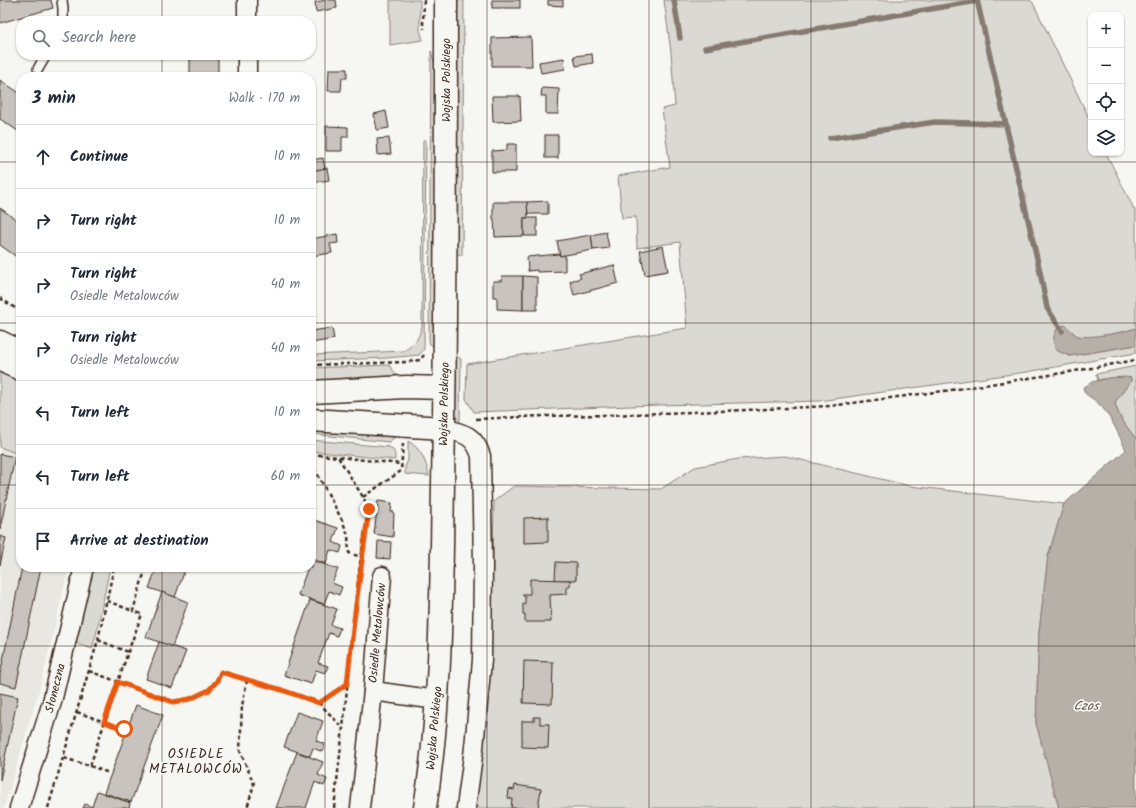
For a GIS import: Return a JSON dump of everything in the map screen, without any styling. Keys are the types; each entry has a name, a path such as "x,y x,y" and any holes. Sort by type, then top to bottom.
{"street":[{"path":"247,0 247,16"},
{"name":"Wojska Polskiego","path":"426,808 437,700 440,644 446,272 446,0"},
{"path":"247,60 247,72"},
{"path":"0,342 16,350"},
{"path":"0,358 16,367"},
{"path":"316,392 406,387 444,388"},
{"path":"316,420 444,428 464,434 471,438 479,450 481,456 484,565 482,660 474,748 466,808"},
{"name":"Słoneczna","path":"19,808 52,702 83,572"},
{"name":"Osiedle Metalowców","path":"360,808 373,691 382,576"},
{"name":"Osiedle Metalowców","path":"373,691 437,700"}],"lane":[{"path":"62,0 63,16"},
{"path":"38,69 43,60"}],"path":[{"path":"0,298 16,309"},
{"path":"316,365 406,362 420,360 427,352"},
{"path":"472,419 830,406 951,390 1136,360"},
{"path":"363,497 401,471 403,438"},
{"path":"316,455 401,464"},
{"path":"334,808 361,557 369,509 338,457"},
{"path":"316,471 342,520 348,535 349,553 361,557"},
{"path":"48,808 98,640 113,572"},
{"path":"133,611 145,572"},
{"path":"90,766 142,614 107,601"},
{"path":"98,640 128,652"},
{"path":"89,671 173,702 190,699 209,690 217,681 221,672 282,690 319,703 343,728"},
{"path":"247,680 242,706 240,751 254,784 247,808"},
{"path":"319,703 347,684"},
{"path":"77,712 124,729"},
{"path":"64,758 109,773"}],"shaded area":[{"path":"390,0 420,0 420,30 423,40 390,45"},
{"path":"457,0 464,0 462,256 455,252"},
{"path":"664,0 1030,0 1033,3 1088,116 1088,156 1108,156 1136,213 1136,328 1124,332 1089,337 1077,336 1072,331 1056,349 1070,356 1136,345 1136,353 1027,372 819,401 474,412 466,399 467,364 687,328 680,242 637,248 636,217 622,218 618,176 670,167 662,109 675,106 671,52"},
{"path":"431,51 436,68 434,347 429,343"},
{"path":"423,140 426,140 424,349 419,355 316,361 316,355 404,351 418,338 422,326"},
{"path":"455,357 461,359 460,422 455,416"},
{"path":"389,365 399,378 316,382 316,368"},
{"path":"1136,366 1136,439 1120,417 1115,402 1131,381 1131,378 1109,378 1098,380 1096,374"},
{"path":"0,372 16,381 16,453 0,447"},
{"path":"316,431 395,437 389,442 316,435"},
{"path":"316,440 389,447 394,452 395,460 316,452"},
{"path":"408,441 417,448 423,456 429,476 405,474 405,467 408,460"},
{"path":"0,447 16,453 16,572 68,572 42,680 4,808 0,808"},
{"path":"785,456 910,486 1064,504 1048,556 1039,632 1036,723 1059,808 472,808 491,667 494,501 514,486 661,489 695,467 738,459"},
{"path":"92,572 109,572 92,649 81,645 80,646 74,640"}],"water":[{"path":"1064,325 1076,335 1087,337 1105,335 1136,328 1136,345 1070,356 1055,349 1054,346 1055,332"},
{"name":"Czos","path":"1109,378 1131,378 1131,381 1115,402 1120,417 1136,439 1136,808 1059,808 1036,723 1039,632 1048,556 1064,504 1126,450 1114,425 1106,413 1098,403 1085,393 1083,388 1092,382"}],"building":[{"path":"0,0 51,0 53,8 25,16 16,16 16,18 0,23"},
{"path":"336,0 337,8 316,12 315,2"},
{"path":"492,0 520,0 520,8 492,8"},
{"path":"548,0 563,0 563,6 548,5"},
{"path":"531,37 532,66 492,66 492,38"},
{"path":"592,54 593,63 576,66 574,56"},
{"path":"564,58 565,69 541,73 539,62"},
{"path":"190,60 218,60 218,72 190,72"},
{"path":"329,69 347,69 347,78 342,78 341,91 328,91"},
{"path":"0,80 16,91 16,130 0,119"},
{"path":"542,88 559,89 558,114 546,114 546,96 541,96"},
{"path":"492,96 520,96 521,121 493,122"},
{"path":"386,111 389,128 377,130 374,114"},
{"path":"326,126 348,127 348,137 342,137 342,151 326,151"},
{"path":"545,135 558,135 558,158 545,158"},
{"path":"389,138 391,154 378,155 377,139"},
{"path":"507,144 516,144 516,172 492,172 492,151 507,150"},
{"path":"323,158 325,169 316,170 316,159"},
{"path":"327,168 329,180 316,182 316,170"},
{"path":"548,201 548,214 528,214 527,202"},
{"path":"493,202 527,202 528,218 524,218 524,236 495,237"},
{"path":"0,208 16,219 16,256 0,245"},
{"path":"524,218 537,218 537,236 524,236"},
{"path":"606,232 609,248 593,250 591,235"},
{"path":"337,234 338,243 330,244 332,253 316,255 316,238"},
{"path":"591,235 593,250 560,256 557,241"},
{"path":"663,246 668,271 645,275 640,251"},
{"path":"559,254 560,256 565,255 565,271 528,271 527,257"},
{"path":"614,265 618,283 574,295 570,281 581,278 579,274"},
{"path":"502,276 523,276 523,310 497,309 497,297 493,297 493,281 501,281"},
{"path":"523,276 537,277 537,310 523,310"},
{"path":"332,328 334,339 316,342 316,330"},
{"path":"0,454 15,457 0,529"},
{"path":"378,501 392,503 391,512 394,512 393,537 374,534"},
{"path":"548,517 548,542 524,543 524,518"},
{"path":"316,521 338,528 333,542 342,546 340,553 330,550 326,564 316,560"},
{"path":"0,536 6,538 0,565"},
{"path":"378,541 391,542 390,559 377,558"},
{"path":"316,562 338,569 332,583 342,587 339,595 329,591 324,604 298,595 306,572 316,572"},
{"path":"556,562 576,563 576,580 555,580"},
{"path":"21,572 40,572 16,687 0,683 0,675"},
{"path":"155,572 184,572 175,597 149,588"},
{"path":"530,579 570,580 570,587 567,587 567,594 550,595 551,622 525,622 523,604 525,604 525,596 523,596 523,594 530,594"},
{"path":"162,592 188,602 172,647 146,637"},
{"path":"310,600 337,609 331,625 340,628 337,636 329,633 318,663 328,666 325,673 316,670 311,684 284,675"},
{"path":"159,642 186,651 172,688 146,679"},
{"path":"524,661 553,662 552,704 523,703"},
{"path":"0,693 18,697 0,780"},
{"path":"136,705 163,715 131,802 104,793"},
{"path":"297,712 323,721 316,741 325,744 323,752 313,748 310,756 284,747"},
{"path":"534,717 540,717 540,724 549,724 548,748 522,747 522,721 534,721"},
{"path":"297,752 323,762 318,775 327,779 324,786 315,782 306,808 276,808"},
{"path":"515,785 541,789 538,808 511,808 512,799 508,798 509,789 514,790"},
{"path":"97,791 130,803 129,808 83,808 85,804 92,807"}],"waterway":[{"path":"674,0 680,38"},
{"path":"977,0 1039,267 1047,308 1062,331"},
{"path":"705,48 977,1"},
{"path":"830,138 935,122 1006,124"}],"district":[{"name":"OSIEDLE METALOWCÓW","path":"196,760"}],"route":[{"path":"124,729 104,722 118,682 173,702 190,699 209,690 217,681 221,672 282,690 319,703 347,684 361,557 369,509"}]}
